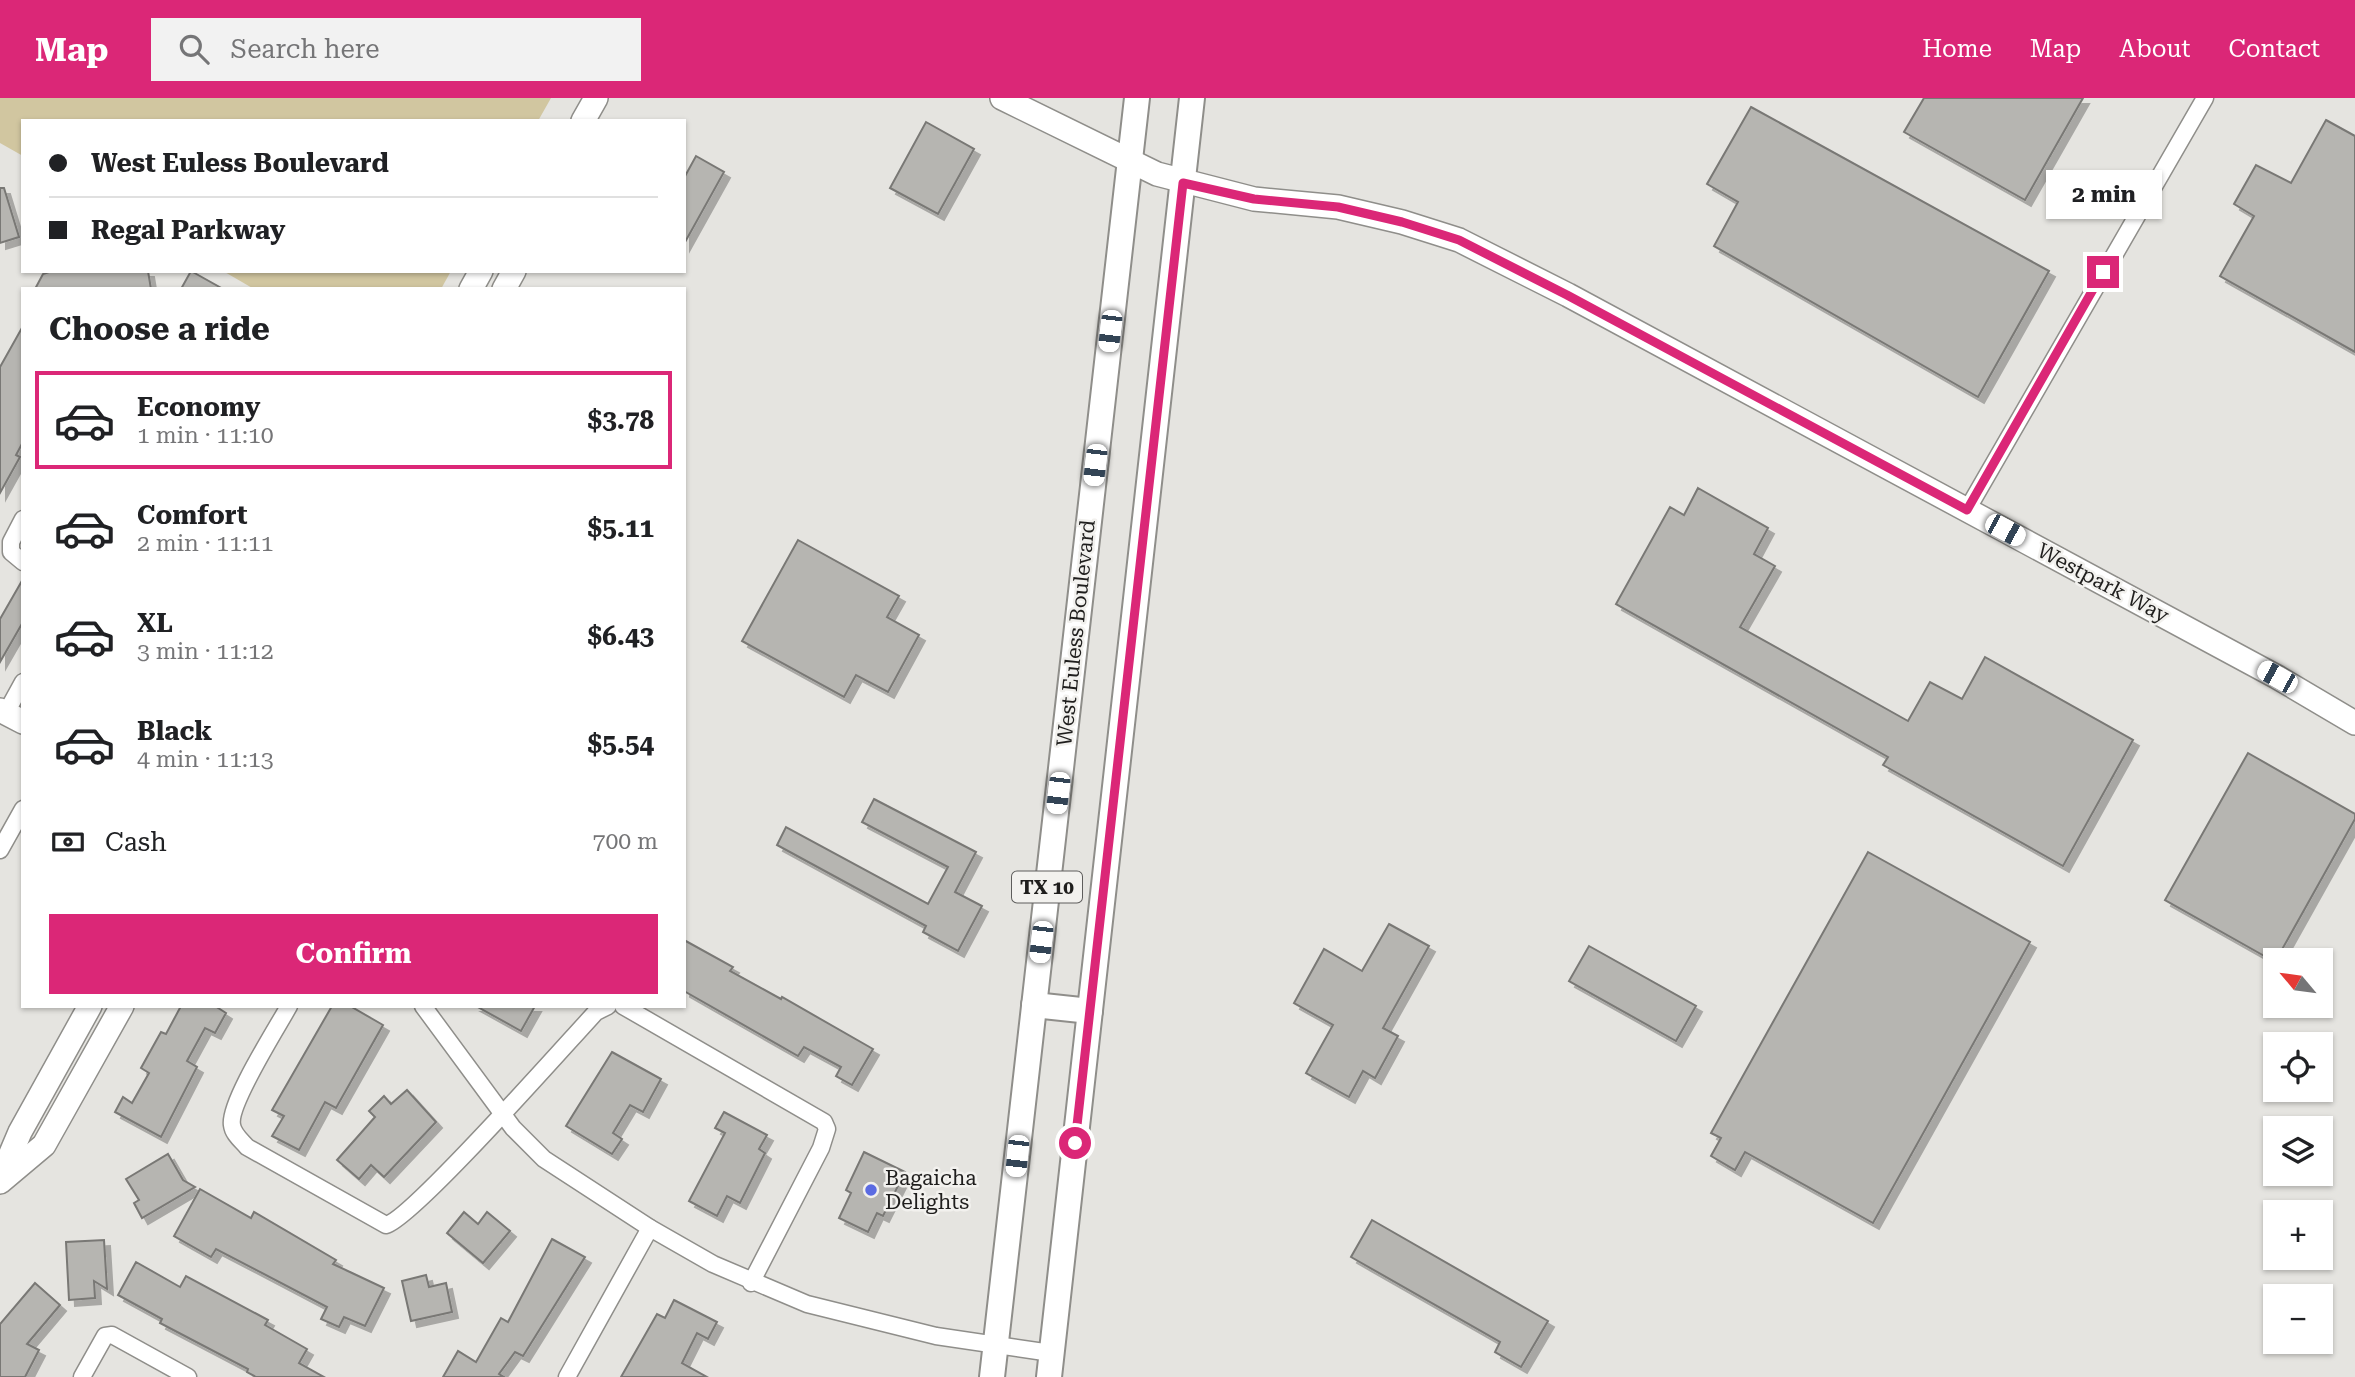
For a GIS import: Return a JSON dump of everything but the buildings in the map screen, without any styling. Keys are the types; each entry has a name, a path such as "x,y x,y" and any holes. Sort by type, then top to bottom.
{"main road":[{"name":"West Euless Boulevard","path":"992,1377 1137,98"},
{"name":"TX 10","path":"1050,1365 1192,98"},
{"path":"1034,1005 1090,1011"}],"street":[{"path":"584,119 596,98"},
{"name":"Westpark Way","path":"1002,98 1129,160 1183,183 1254,199 1338,207 1402,222 1459,240 1567,295 1967,510 2355,723"},
{"path":"1967,510 2205,98"},
{"path":"21,523 11,542 11,552 21,560"},
{"path":"9,715 21,687"},
{"path":"0,850 21,812"},
{"path":"0,1181 20,1132 89,1008"},
{"path":"0,1181 44,1145 121,1008"},
{"path":"288,1008 242,1091 232,1115 232,1125 247,1147 387,1225 394,1223 596,1012 604,1008"},
{"path":"424,1008 502,1112 544,1159 650,1228 751,1283 822,1308 936,1336 996,1346 1050,1365"},
{"path":"626,1008 824,1122 827,1129 821,1148 751,1283"},
{"path":"567,1377 650,1228"},
{"path":"85,1371 105,1336 112,1335 188,1377"}],"shaded area":[{"path":"0,98 551,98 539,119 21,119 21,155 0,143"},
{"path":"226,273 450,273 442,287 251,287"}],"place":[{"name":"Bagaicha Delights","path":"871,1190"}],"route":[{"path":"1075,1143 1183,183 1254,199 1338,207 1402,222 1459,240 1567,295 1967,510 2103,272"}]}
